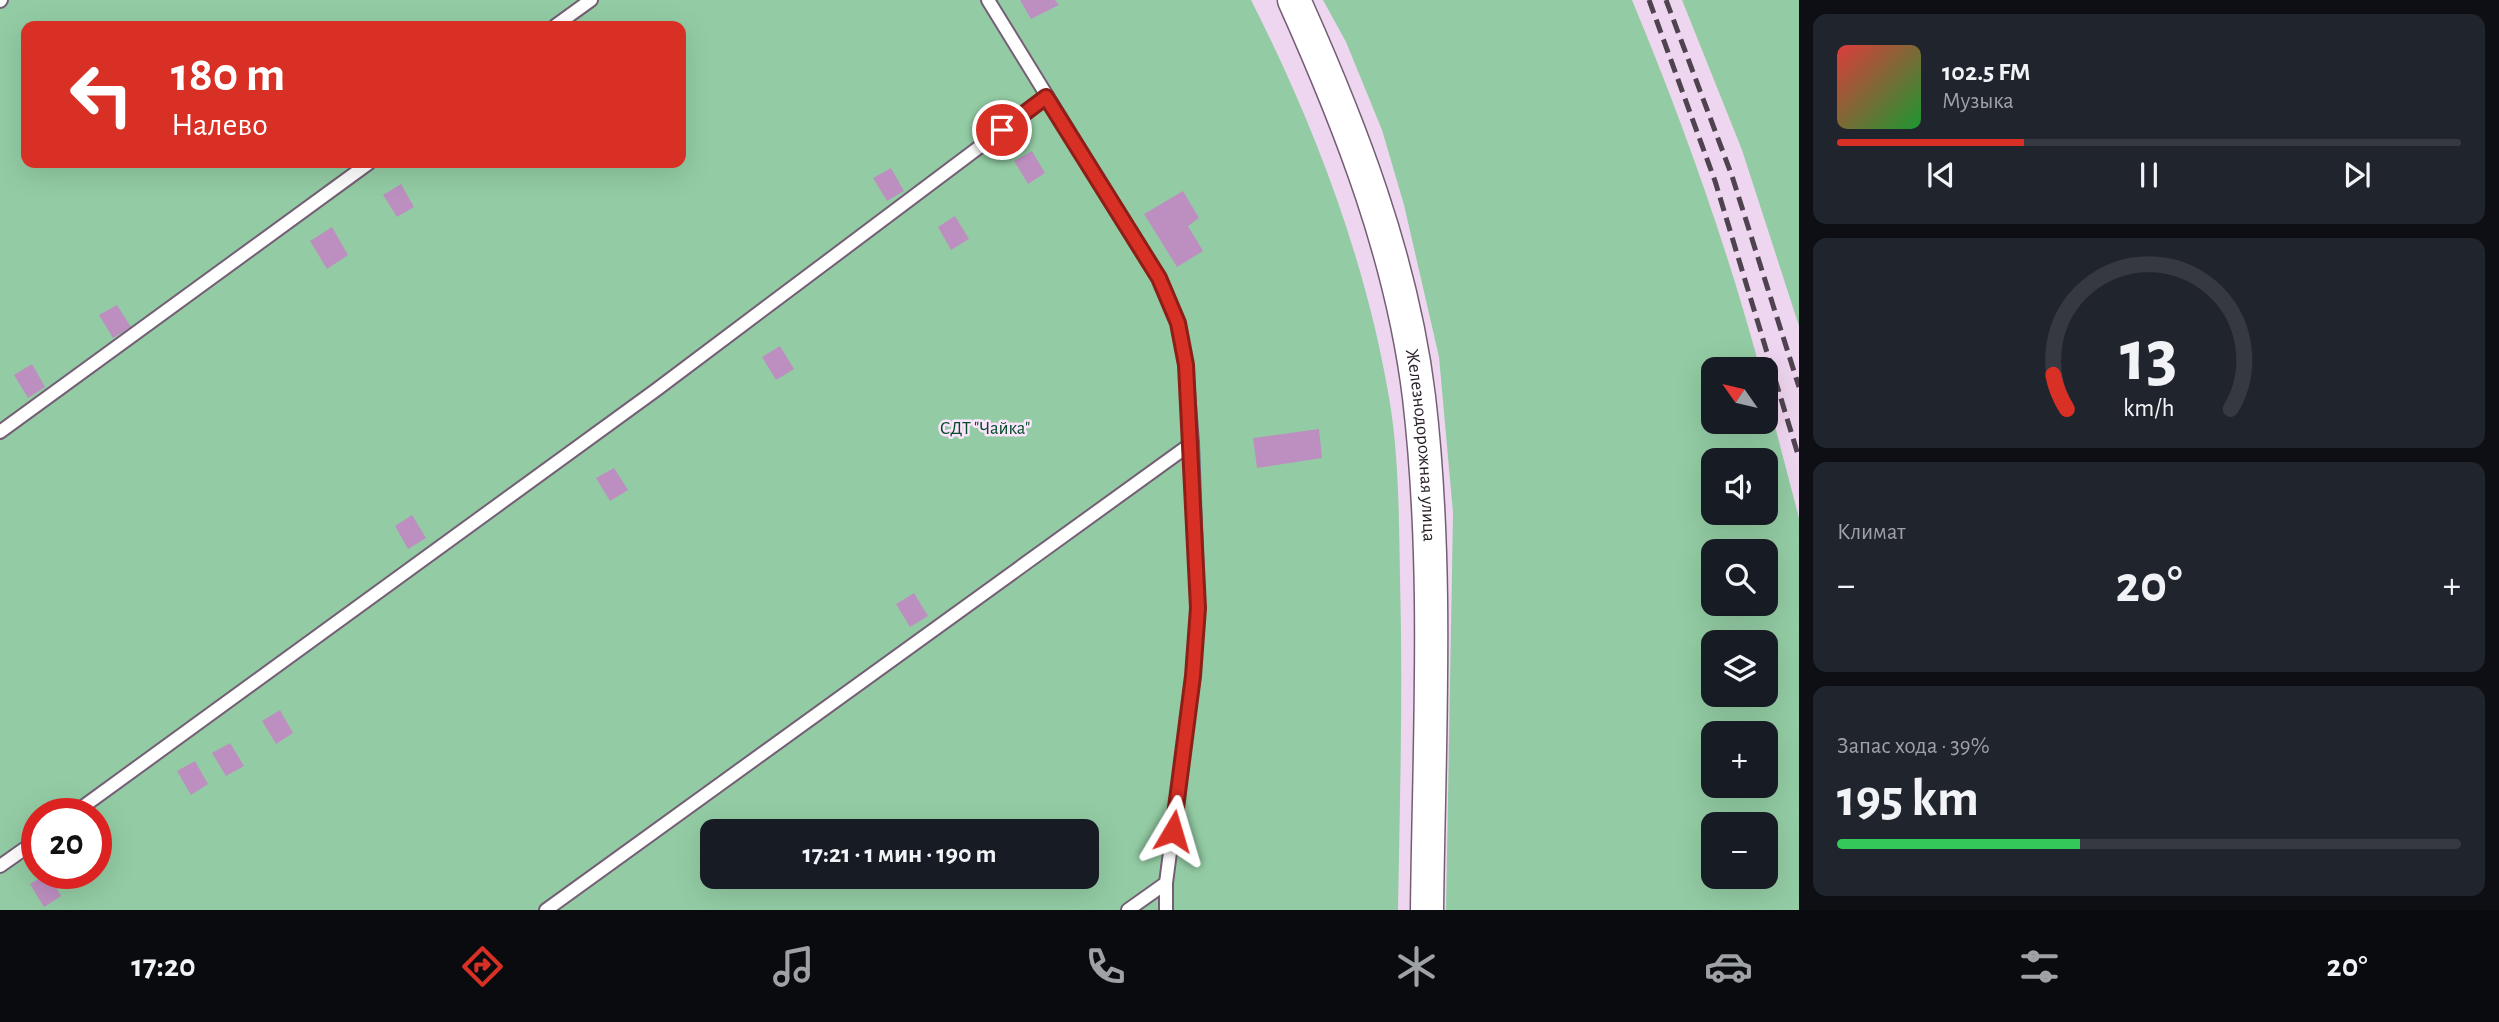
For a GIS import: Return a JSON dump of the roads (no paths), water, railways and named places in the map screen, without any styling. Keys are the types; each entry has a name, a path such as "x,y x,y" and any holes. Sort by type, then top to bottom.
{"main road":[{"name":"Железнодорожная улица","path":"1294,0 1368,179 1400,298 1419,396 1430,573 1427,910"}],"lane":[{"path":"562,21 591,0"},
{"path":"988,0 1159,278 1178,323 1186,365 1192,443 1198,608 1193,676 1166,883 1166,910"},
{"path":"95,798 656,390 1046,97"},
{"path":"0,432 362,168"},
{"path":"546,910 1192,443"},
{"path":"0,866 21,851"},
{"path":"1128,910 1166,883"}],"railway":[{"path":"1649,0 1715,181 1799,458"},
{"path":"1666,0 1732,176 1799,387"}],"park label":[{"name":"СДТ \"Чайка\"","path":"985,428"}]}
